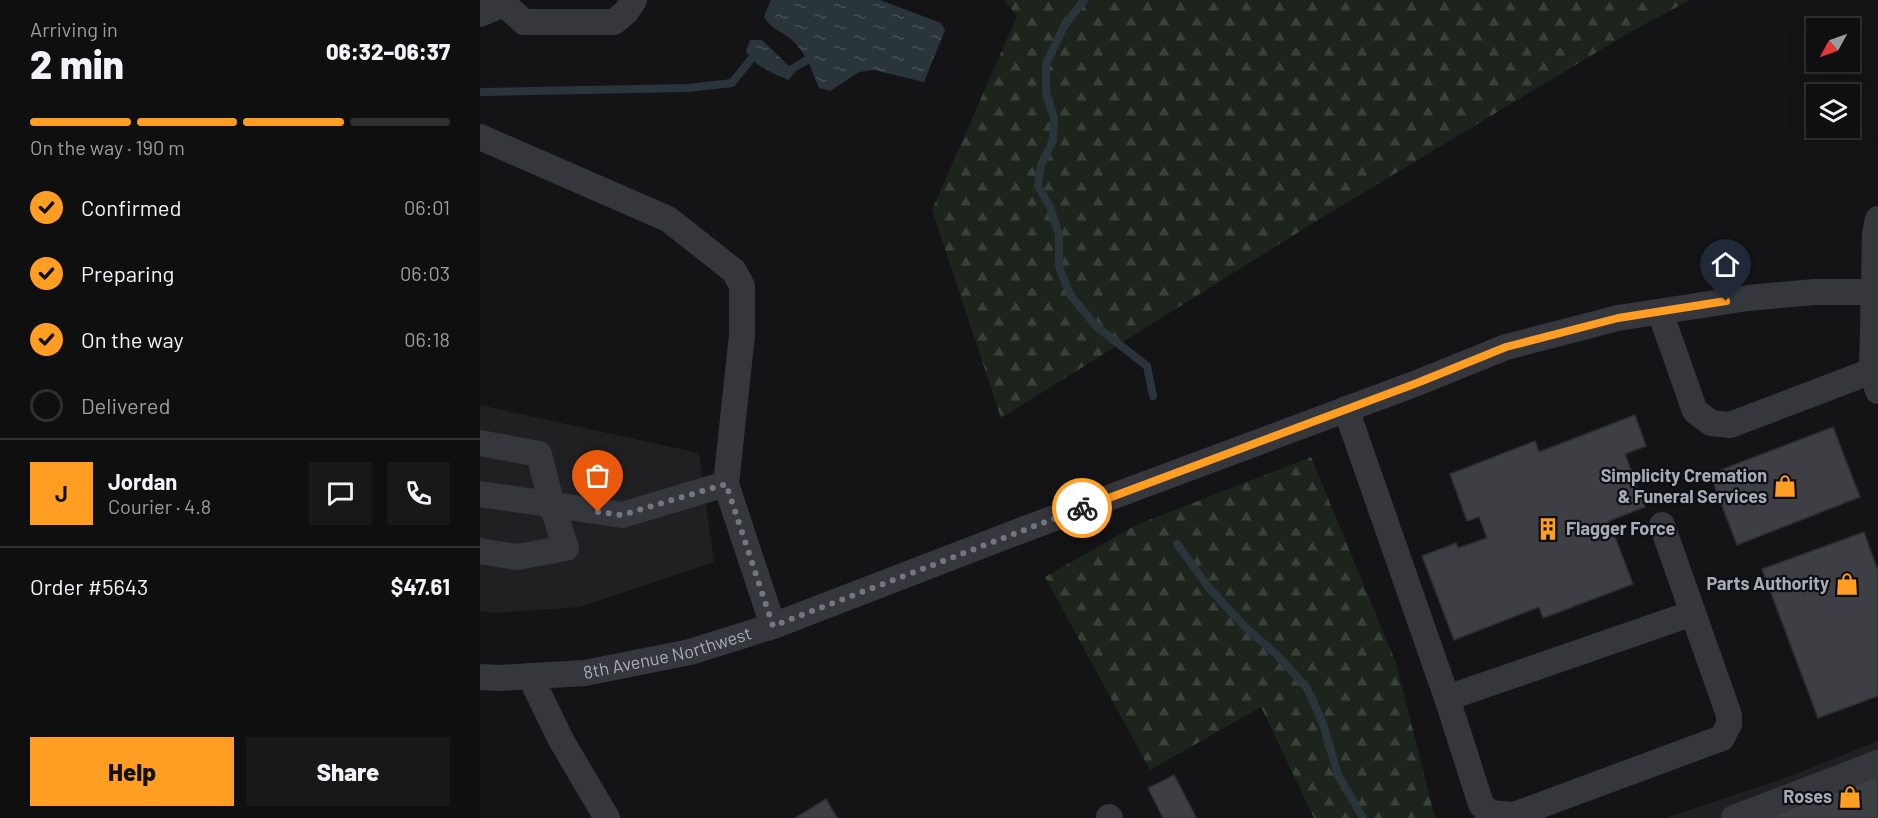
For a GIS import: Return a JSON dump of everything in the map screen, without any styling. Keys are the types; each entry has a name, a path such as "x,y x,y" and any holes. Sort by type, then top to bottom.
{"street":[{"path":"480,14 504,2 524,22 614,22 627,12 634,0"},
{"path":"480,137 669,219 734,271 742,286 742,335 726,484 773,626"},
{"path":"1660,312 1695,411 1711,423 1730,425 1875,381 1875,234 1878,219"},
{"name":"8th Avenue Northwest","path":"480,676 499,678 585,673 690,652 773,626 1506,347 1618,318 1759,297 1814,292 1876,292"},
{"path":"1346,409 1447,698 1481,804 1489,813 1514,815 1722,738 1729,724 1729,714 1662,525"},
{"path":"480,443 538,454 566,548 518,557 480,551"},
{"path":"480,494 622,515 726,484"},
{"path":"1447,698 1693,613"},
{"path":"530,676 561,740 607,818"},
{"path":"1734,818 1878,763"}],"shaded area":[{"path":"480,405 699,453 714,562 580,607 495,613 480,611"},
{"path":"1878,741 1878,818 1666,818 1796,774"}],"green space":[{"path":"1004,0 1690,0 1632,31 1318,220 1001,418 932,210 1017,16"},
{"path":"1311,457 1396,663 1435,818 1314,818 1261,707 1150,770 1045,577 1136,525"}],"water":[{"path":"771,0 880,0 941,23 945,30 924,82 874,70 859,72 830,91 819,88 802,51 789,37 771,26 764,17"},
{"path":"750,40 762,40 795,72 789,80 765,69 750,57 746,51"}],"building":[{"name":"Flagger Force","path":"1635,415 1646,446 1625,454 1645,507 1609,521 1633,584 1543,618 1539,607 1454,640 1422,556 1456,543 1458,548 1487,538 1479,517 1467,521 1450,474 1535,441 1539,452"},
{"name":"Simplicity Cremation & Funeral Services","path":"1833,427 1860,497 1737,545 1710,474"},
{"path":"1864,532 1878,571 1878,696 1818,718 1762,569"},
{"path":"1174,775 1195,818 1163,818 1148,788"},
{"name":"Roses","path":"1878,776 1878,818 1765,818"},
{"path":"826,799 837,818 795,818"}],"waterway":[{"path":"1084,0 1064,26 1046,64 1046,93 1054,118 1053,140 1041,165 1038,186 1050,207 1059,235 1059,267 1071,296 1097,327 1147,366 1153,396"},
{"path":"480,92 688,88 732,83 751,59"},
{"path":"792,69 807,60"},
{"path":"1177,544 1209,588 1307,688 1323,724 1338,775 1363,818"}],"way so far":[{"path":"598,512 622,515 726,484 773,626 1082,508"}],"place":[{"name":"Simplicity Cremation & Funeral Services","path":"1785,486"},
{"name":"Flagger Force","path":"1548,529"},
{"name":"Parts Authority","path":"1847,584"},
{"name":"Roses","path":"1850,797"}],"route":[{"path":"1082,508 1417,383 1506,347 1618,318 1726,301"}]}
